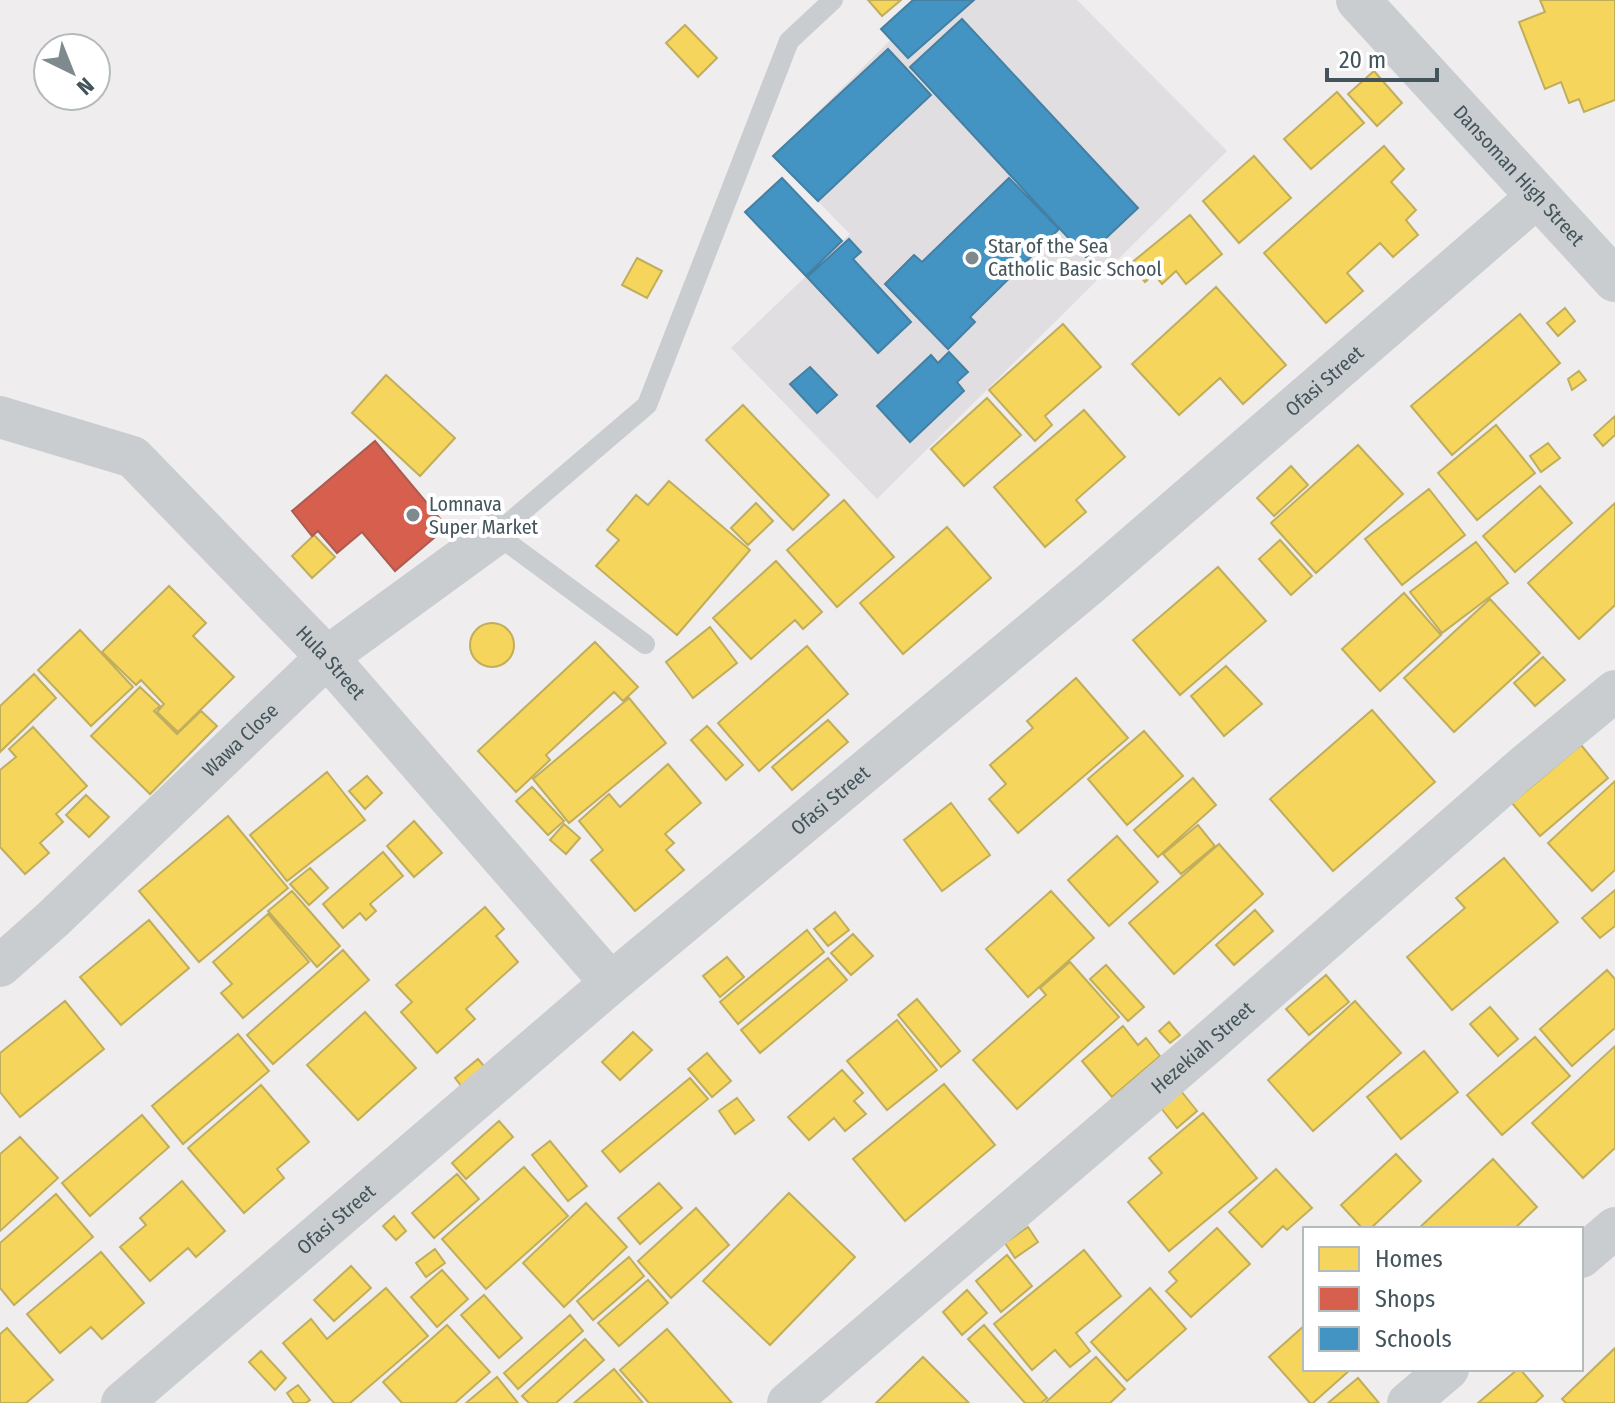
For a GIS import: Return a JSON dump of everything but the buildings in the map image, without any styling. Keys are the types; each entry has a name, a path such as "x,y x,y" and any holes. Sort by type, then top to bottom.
{"street":[{"name":"Dansoman High Street","path":"1361,1 1615,280"},
{"name":"Ofasi Street","path":"122,1403 611,983 1091,583 1538,196"},
{"name":"Hula Street","path":"0,417 133,457 327,657 611,983"},
{"name":"Wawa Close","path":"0,966 327,657 496,534"},
{"name":"Hezekiah Street","path":"788,1403 1523,767 1615,691"},
{"path":"1583,1255 1615,1228"},
{"path":"1408,1403 1446,1371"}],"lane":[{"path":"645,644 496,534 647,405 789,41 833,0"}],"shaded area":[{"name":"Star of the Sea Catholic Basic School","path":"931,0 1077,0 1227,151 877,499 731,348 850,234 773,156"}],"place":[{"name":"Star of the Sea Catholic Basic School","path":"972,258"},
{"name":"Lomnava Super Market","path":"413,515"}]}
